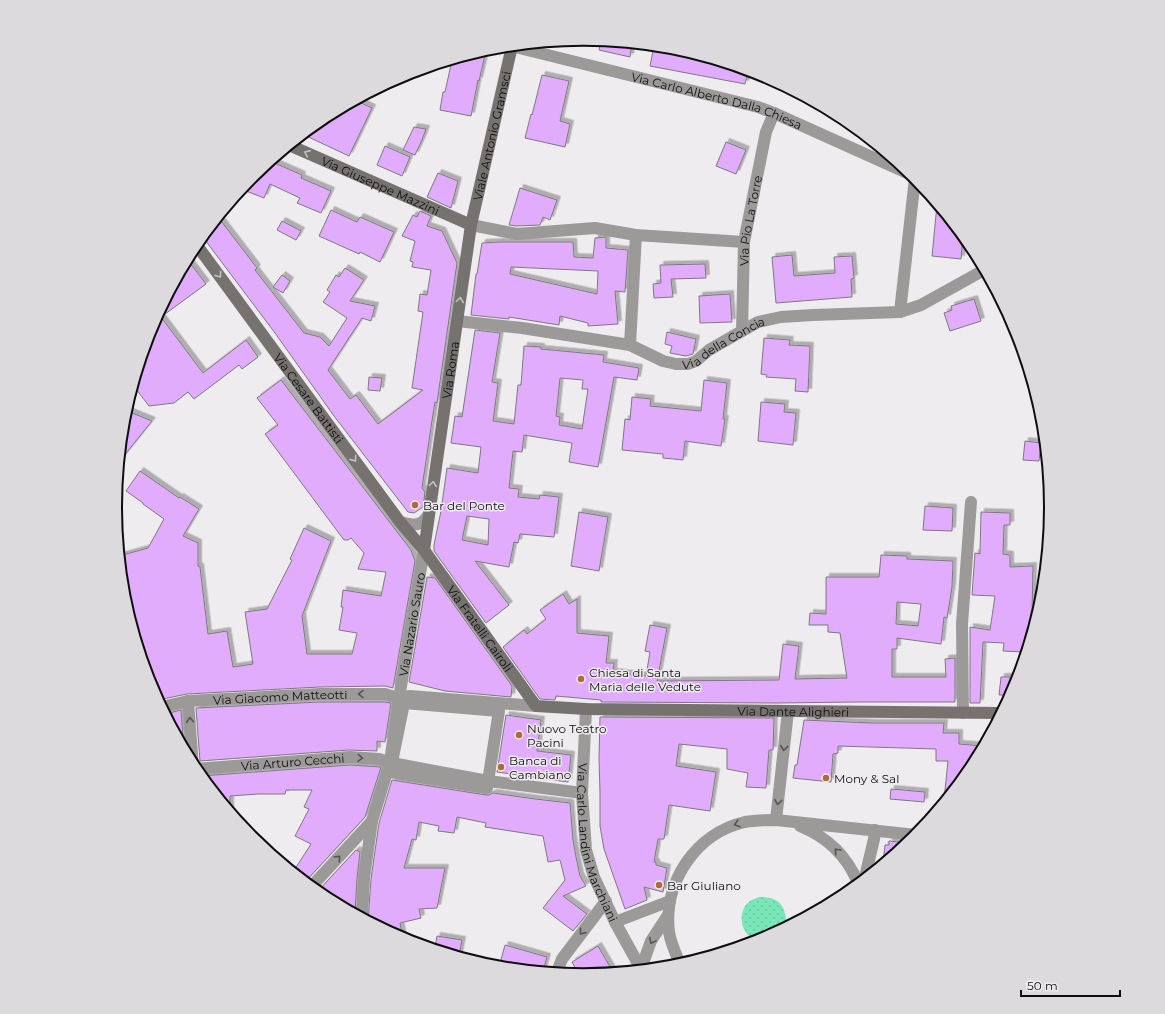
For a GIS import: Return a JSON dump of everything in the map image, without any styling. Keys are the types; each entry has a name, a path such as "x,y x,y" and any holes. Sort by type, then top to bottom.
{"street":[{"name":"Via Carlo Alberto Dalla Chiesa","path":"526,50 758,107 894,168"},
{"name":"Viale Antonio Gramsci","path":"471,225 511,52"},
{"name":"Via Pio La Torre","path":"742,331 744,242 766,132 774,113"},
{"name":"Via Giuseppe Mazzini","path":"294,147 471,225"},
{"name":"Via Carlo Alberto Dalla Chiesa","path":"900,312 913,186"},
{"path":"471,225 518,234 595,228 636,235 744,242"},
{"name":"Via Roma","path":"424,550 471,225"},
{"path":"630,345 636,235"},
{"name":"Via Cesare Battisti","path":"200,250 400,522 424,550"},
{"name":"Via della Concia","path":"457,321 522,328 630,345 663,361 676,364 688,364 696,361 710,350 758,322 781,317 900,312 921,304 980,272"},
{"path":"963,712 962,624 971,502"},
{"path":"400,522 414,525 425,521 429,514"},
{"name":"Via Nazario Sauro","path":"391,763 424,550"},
{"name":"Via Fratelli Cairoli","path":"424,550 536,706"},
{"name":"Via Giacomo Matteotti","path":"167,706 188,701 320,694 385,694 400,698 410,696 536,706"},
{"path":"188,701 193,753"},
{"path":"362,911 364,878 372,821 391,763 404,703 499,711 488,781"},
{"name":"Via Dante Alighieri","path":"536,706 586,709 995,713"},
{"name":"Via Carlo Landini Marchiani","path":"586,709 582,793 586,850 594,877 615,922 638,964"},
{"path":"776,820 788,711"},
{"name":"Via Arturo Cecchi","path":"202,767 350,757 379,759 391,763 488,781 582,793"},
{"path":"677,958 672,945 668,915 673,887 686,862 695,851 706,841 720,832 739,824 761,820 776,820 907,834"},
{"path":"776,820 800,826 823,838 842,855 856,878"},
{"path":"315,882 372,821"},
{"path":"866,870 875,830"},
{"path":"559,967 562,958 606,901"},
{"path":"615,922 670,901"},
{"path":"643,964 651,941 668,915"}],"green space":[{"path":"759,897 766,897 777,901 783,907 786,920 750,937 743,928 742,913 746,904"}],"building":[{"path":"600,47 631,49 630,57 599,50"},
{"path":"653,52 702,62 747,76 745,84 650,66"},
{"path":"484,57 471,116 440,110 443,92 445,92 451,65"},
{"path":"542,75 569,81 560,121 570,124 565,147 525,138"},
{"path":"362,103 372,108 349,156 308,137 326,124"},
{"path":"414,127 426,129 415,155 403,150"},
{"path":"726,142 746,150 736,174 716,166"},
{"path":"385,146 410,157 402,176 377,165"},
{"path":"275,163 302,175 301,178 331,191 321,213 297,203 300,198 270,184 264,198 247,191"},
{"path":"438,173 458,181 451,208 427,197"},
{"path":"520,188 557,200 550,220 543,217 540,225 509,225"},
{"path":"331,210 357,222 360,217 394,232 380,262 360,252 359,254 319,236"},
{"path":"420,211 431,216 427,226 442,231 457,263 437,403 435,402 422,488 425,492 423,507 414,513 408,512 334,416 275,333 206,241 221,221 257,268 255,270 304,333 320,337 329,346 347,318 323,302 330,292 327,290 336,275 339,277 345,268 364,280 350,301 375,306 371,321 362,318 328,370 350,399 356,395 378,424 423,390 412,388 423,312 418,311 420,294 427,295 431,270 412,267 413,262 410,261 415,241 402,236 413,215 417,217"},
{"path":"936,212 962,246 961,259 932,256"},
{"path":"282,221 301,231 296,240 277,230"},
{"path":"606,237 606,248 628,250 625,292 615,291 618,324 588,326 588,323 560,316 559,325 509,317 509,319 471,315 476,274 482,243 573,242 574,257 593,258 595,238","holes":["511,267 598,271 597,294 510,274"]},
{"path":"792,255 794,276 835,273 834,257 852,256 854,278 851,279 852,297 776,303 772,257"},
{"path":"191,264 206,284 164,315 183,276"},
{"path":"705,264 706,278 671,279 673,297 654,298 653,284 661,283 660,265"},
{"path":"282,275 290,281 283,293 273,287"},
{"path":"730,294 732,322 700,323 699,296"},
{"path":"974,299 981,321 950,331 944,313 952,310 951,306"},
{"path":"162,319 203,373 246,340 258,357 242,369 239,365 194,399 188,392 174,403 149,406 137,390 146,359"},
{"path":"475,330 500,333 492,382 498,383 493,421 514,424 518,385 521,385 524,346 604,355 603,362 639,368 637,380 614,377 598,467 569,462 572,443 524,435 522,452 513,451 509,488 519,489 518,497 539,499 540,495 559,497 554,537 520,534 518,543 514,542 509,567 475,561 509,605 486,623 434,551 447,468 478,473 481,447 451,443 455,416 462,417","holes":["560,378 583,380 582,389 588,389 582,429 559,425 560,417 556,416","467,516 489,519 488,545 462,540"]},
{"path":"667,332 696,339 693,354 686,356 670,353 672,346 665,344"},
{"path":"764,338 790,340 789,345 810,346 808,392 795,391 796,379 766,377 767,375 761,374"},
{"path":"369,377 382,378 380,391 368,390"},
{"path":"281,380 411,550 415,561 393,688 385,686 320,687 187,694 164,699 146,655 137,626 125,567 124,555 148,548 164,519 126,491 140,471 179,498 180,497 199,509 183,536 198,543 198,566 200,567 208,634 227,631 233,667 253,664 245,612 267,609 292,560 290,559 304,528 331,541 302,616 307,654 352,654 357,633 339,630 343,607 341,607 343,590 381,596 386,572 358,569 364,553 351,538 344,540 265,434 278,425 257,398"},
{"path":"704,380 727,383 723,419 725,419 721,446 685,441 683,460 663,458 663,454 622,450 625,419 630,420 632,397 651,399 650,406 701,411"},
{"path":"761,402 785,404 784,412 796,413 793,445 758,441"},
{"path":"131,412 152,421 124,456"},
{"path":"1025,441 1039,443 1039,461 1023,460"},
{"path":"925,506 953,508 952,531 923,530"},
{"path":"579,512 608,517 599,571 571,566"},
{"path":"981,512 1010,513 1010,525 1004,525 1003,554 1010,555 1010,567 1033,566 1032,609 1020,652 1003,651 1004,643 983,642 980,703 970,703 970,627 990,630 995,596 972,595 975,553 980,554"},
{"path":"881,555 907,556 907,559 953,561 952,587 947,618 944,617 941,644 897,638 897,649 892,649 892,677 946,677 945,659 955,658 955,702 601,702 601,700 556,696 555,700 540,699 503,647 524,630 527,634 546,619 540,610 563,594 569,604 577,599 577,633 609,636 606,663 614,663 613,672 646,676 650,652 645,651 650,625 667,628 657,681 779,680 783,644 799,646 795,679 847,678 840,633 828,632 828,625 809,625 810,613 826,614 826,577 879,577","holes":["897,602 921,604 918,626 896,624"]},
{"path":"427,577 435,578 512,686 511,697 445,691 409,682"},
{"path":"1001,677 1010,677 1003,695 999,695"},
{"path":"320,702 391,703 385,742 377,741 377,751 349,750 200,761 196,708"},
{"path":"181,710 183,737 183,737 170,713"},
{"name":"Nuovo Teatro Pacini","path":"506,715 541,720 537,751 571,755 568,782 497,772"},
{"path":"600,717 774,718 773,750 769,750 766,788 746,787 748,773 727,769 727,749 679,744 676,766 716,772 710,811 669,805 664,839 658,839 654,862 656,862 656,865 667,868 663,892 644,887 647,900 625,909 604,849 600,826"},
{"path":"804,720 871,723 944,723 943,733 959,733 959,744 977,746 945,792 948,761 936,761 936,749 838,746 838,753 833,754 831,782 793,778 795,765 797,765"},
{"path":"350,765 381,767 365,817 309,878 296,868 311,844 295,836 309,809 304,807 312,790 286,790 285,794 230,796 230,804 208,775"},
{"path":"392,780 486,795 493,793 570,803 576,857 580,876 586,886 563,896 587,914 573,931 543,908 565,880 560,860 548,862 543,836 485,827 486,823 457,817 454,833 438,831 439,826 419,822 416,840 412,839 404,868 445,868 437,908 419,909 421,918 400,923 401,931 368,915 371,879 379,823"},
{"path":"891,789 925,792 924,802 890,799"},
{"path":"889,841 899,842 884,856 885,845 889,845"},
{"path":"356,850 360,852 355,908 322,887"},
{"path":"437,936 462,940 460,951 436,944"},
{"path":"505,945 547,957 544,966 501,960"},
{"path":"598,946 610,967 575,968 572,962"}],"place":[{"name":"Bar del Ponte","path":"415,505"},
{"name":"Chiesa di Santa Maria delle Vedute","path":"581,679"},
{"name":"Nuovo Teatro Pacini","path":"519,735"},
{"name":"Banca di Cambiano","path":"501,767"},
{"name":"Mony & Sal","path":"826,778"},
{"name":"Bar Giuliano","path":"659,885"}]}
